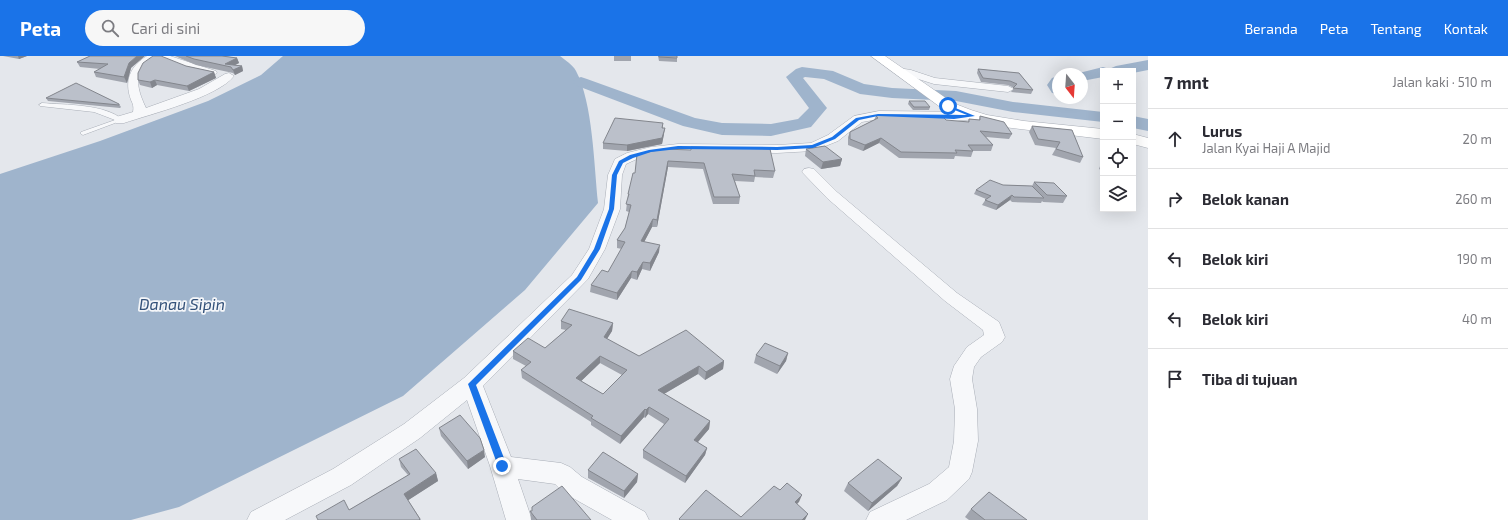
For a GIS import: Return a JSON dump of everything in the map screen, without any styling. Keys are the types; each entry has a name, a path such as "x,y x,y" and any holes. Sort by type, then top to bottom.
{"main road":[{"path":"877,56 948,106 973,116 1001,122 1100,134"},
{"path":"1136,140 1148,143"}],"street":[{"path":"138,114 140,108 132,85 134,72 142,62 154,56"},
{"path":"120,120 169,106 202,93 228,76 193,68 162,56"},
{"path":"902,74 907,72 934,81 1008,89"},
{"path":"260,520 342,477 412,431 472,384 579,279 597,249 612,209 615,175 620,162 632,156 651,151 678,148 777,149 813,147 833,138 858,119 878,115 973,116"},
{"path":"809,172 832,195 951,297 992,327 995,337 974,352 964,366 961,379 966,409 966,441 960,472 938,492 879,520"},
{"path":"472,384 502,466 519,520"},
{"path":"502,466 561,474 573,485 636,520"}],"lane":[{"path":"42,105 114,114 120,120 83,133"}],"water":[{"name":"Danau Sipin","path":"283,56 560,56 575,69 582,84 592,135 598,203 525,290 403,396 179,507 131,520 0,520 0,174 100,141 208,101 261,75"}],"building":[{"path":"90,56 137,56 129,63 124,77 94,72 108,64 77,62"},
{"path":"153,56 161,56 186,66 214,72 187,86 155,80 150,82 138,80 138,73 143,63"},
{"path":"186,56 222,56 237,58 225,64 242,66 233,70 231,67"},
{"path":"677,56 677,58 659,57"},
{"path":"978,69 1019,73 1033,90 1013,88 1017,84 1010,81 983,78"},
{"path":"76,83 119,104 119,105 46,98"},
{"path":"909,101 925,101 930,107 914,107"},
{"path":"876,116 942,116 946,120 969,122 969,119 980,120 980,116 1004,122 1012,134 980,131 993,145 968,145 973,151 955,150 957,153 901,152 881,138 865,145 850,139 850,132 878,118"},
{"path":"615,118 663,123 662,128 665,128 662,138 627,145 603,143"},
{"path":"1032,126 1072,130 1083,157 1056,149 1060,142 1038,139"},
{"path":"825,146 842,159 823,162 806,149"},
{"path":"691,147 770,149 775,171 754,170 755,176 732,174 740,197 714,197 704,163 668,161 657,220 653,219 641,241 660,245 650,263 643,262 637,272 632,271 617,293 591,285 602,270 608,272 625,242 617,240 625,228 631,205 626,204 633,173 635,173 637,154 664,149 691,150"},
{"path":"990,180 1003,185 1032,186 1044,198 1014,197 1012,195 998,205 985,200 991,196 976,190"},
{"path":"1034,182 1054,183 1067,196 1047,195"},
{"path":"569,309 613,323 604,337 639,356 686,330 724,361 706,372 699,366 658,390 710,421 694,440 707,448 686,476 643,450 669,419 649,407 646,410 645,409 621,436 591,418 593,416 521,370 531,362 513,351 528,338 545,348 572,325 561,321","holes":["600,356 627,370 603,394 576,378"]},
{"path":"765,343 788,353 780,366 756,355"},
{"path":"460,415 480,438 484,450 467,461 439,428"},
{"path":"416,449 436,473 404,494 420,519 419,520 318,520 316,516 344,500 349,510 410,474 399,459"},
{"path":"603,452 638,474 624,491 588,470"},
{"path":"878,459 902,478 872,503 848,483"},
{"path":"787,483 802,495 795,502 808,514 802,520 679,519 706,490 741,517 774,486 780,490"},
{"path":"562,486 591,520 537,520 530,511 532,511 532,507"},
{"path":"989,492 1027,520 985,520 971,509"}],"waterway":[{"path":"1132,68 1148,65"},
{"path":"581,82 690,122 722,129 771,130 804,123 818,108 794,77 802,72 827,74 860,89 892,93 956,96 1013,107 1100,117"},
{"path":"1088,75 1100,73"},
{"path":"1136,123 1148,125"}],"route":[{"path":"502,466 472,384 579,279 597,249 612,209 615,175 620,162 632,156 651,151 678,148 720,147 777,149 813,147 833,138 849,124 858,119 869,116 973,116 948,106"}]}
